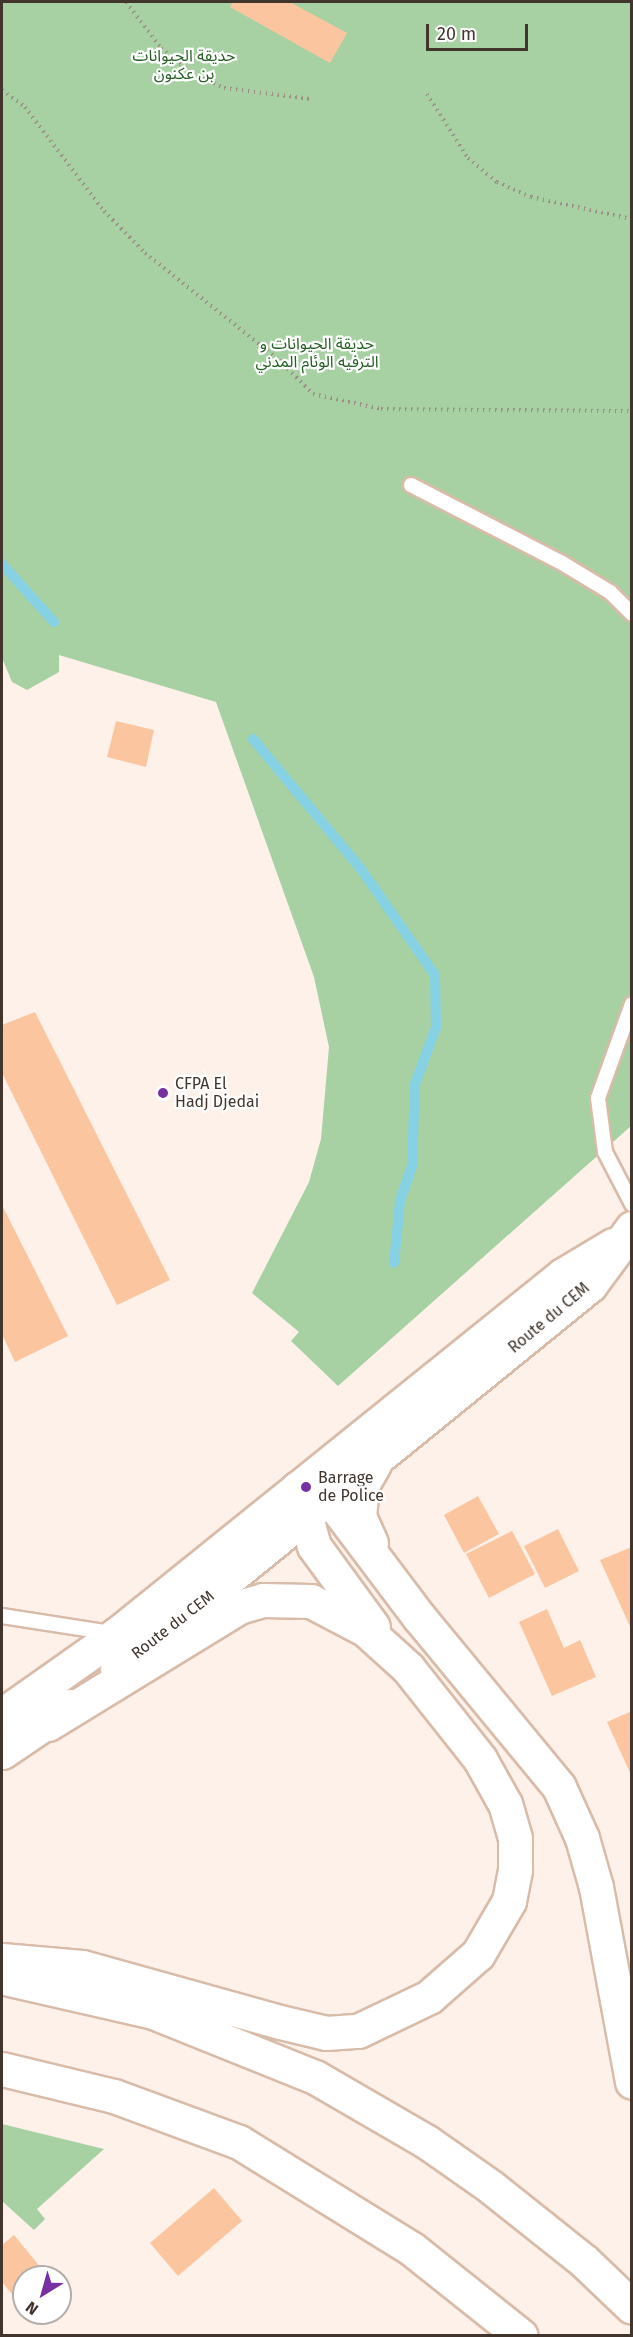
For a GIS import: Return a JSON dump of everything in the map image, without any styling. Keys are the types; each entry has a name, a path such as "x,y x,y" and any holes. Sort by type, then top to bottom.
{"main road":[{"name":"Route du CEM","path":"2,1715 311,1502 374,1464 590,1285 624,1235"},
{"name":"Route du CEM","path":"2,1752 48,1724 311,1502 563,1275 624,1235"},
{"path":"374,1464 362,1485 359,1516 419,1617"},
{"path":"311,1502 419,1617 560,1787 582,1838 596,1887 632,2082"},
{"path":"2,1960 82,1967 326,2033 358,2031 429,1997 477,1954 496,1929 515,1870 515,1838 504,1804 480,1759 330,1572 314,1546 311,1502"},
{"path":"48,1724 209,1623 263,1600 311,1601 340,1614 408,1668"},
{"path":"2,1977 153,2012 315,2077 427,2142 491,2187 584,2261 632,2307"},
{"path":"2,2069 114,2096 239,2142 412,2249 520,2335"}],"lane":[{"path":"411,485 562,563 610,592 632,614"},
{"path":"632,1004 598,1098 605,1152 632,1204"},
{"path":"2,1616 117,1634"}],"path":[{"path":"126,2 160,48 192,73 224,88 311,99"},
{"path":"2,90 25,107 104,211 145,253 279,360 313,394 381,409 632,411"},
{"path":"428,94 468,158 497,182 531,197 632,219"}],"green space":[{"name":"حديقة الحيوانات و الترفيه الوئام المدني","path":"2,2 631,2 631,1126 338,1386 291,1341 299,1332 252,1293 309,1182 321,1139 329,1047 314,977 216,702 59,655 59,672 27,690 12,682 2,658"},
{"path":"2,2124 104,2149 37,2209 45,2219 34,2230 2,2201"}],"building":[{"path":"233,2 290,2 347,33 330,63 230,7"},
{"path":"116,721 154,730 146,767 107,757"},
{"path":"35,1012 170,1280 117,1305 2,1073 2,1025"},
{"path":"2,1205 68,1336 15,1362 2,1334"},
{"path":"478,1496 499,1534 464,1553 444,1515"},
{"path":"558,1529 579,1571 545,1588 524,1546"},
{"path":"512,1531 535,1574 489,1598 466,1554"},
{"path":"632,1547 632,1631 600,1560"},
{"path":"547,1609 564,1648 580,1640 596,1677 552,1696 519,1622"},
{"path":"632,1711 632,1777 607,1722"},
{"path":"214,2188 242,2221 178,2276 150,2243"},
{"path":"14,2235 39,2265 12,2265 12,2294 2,2282 2,2245"}],"waterway":[{"path":"2,564 54,622"},
{"path":"253,739 361,869 435,975 436,1027 415,1084 412,1166 400,1201 394,1263"}],"place":[{"name":"CFPA El Hadj Djedai","path":"163,1093"},
{"name":"Barrage de Police","path":"306,1487"}],"park label":[{"name":"حديقة الحيوانات بن عكنون","path":"184,65"}]}
